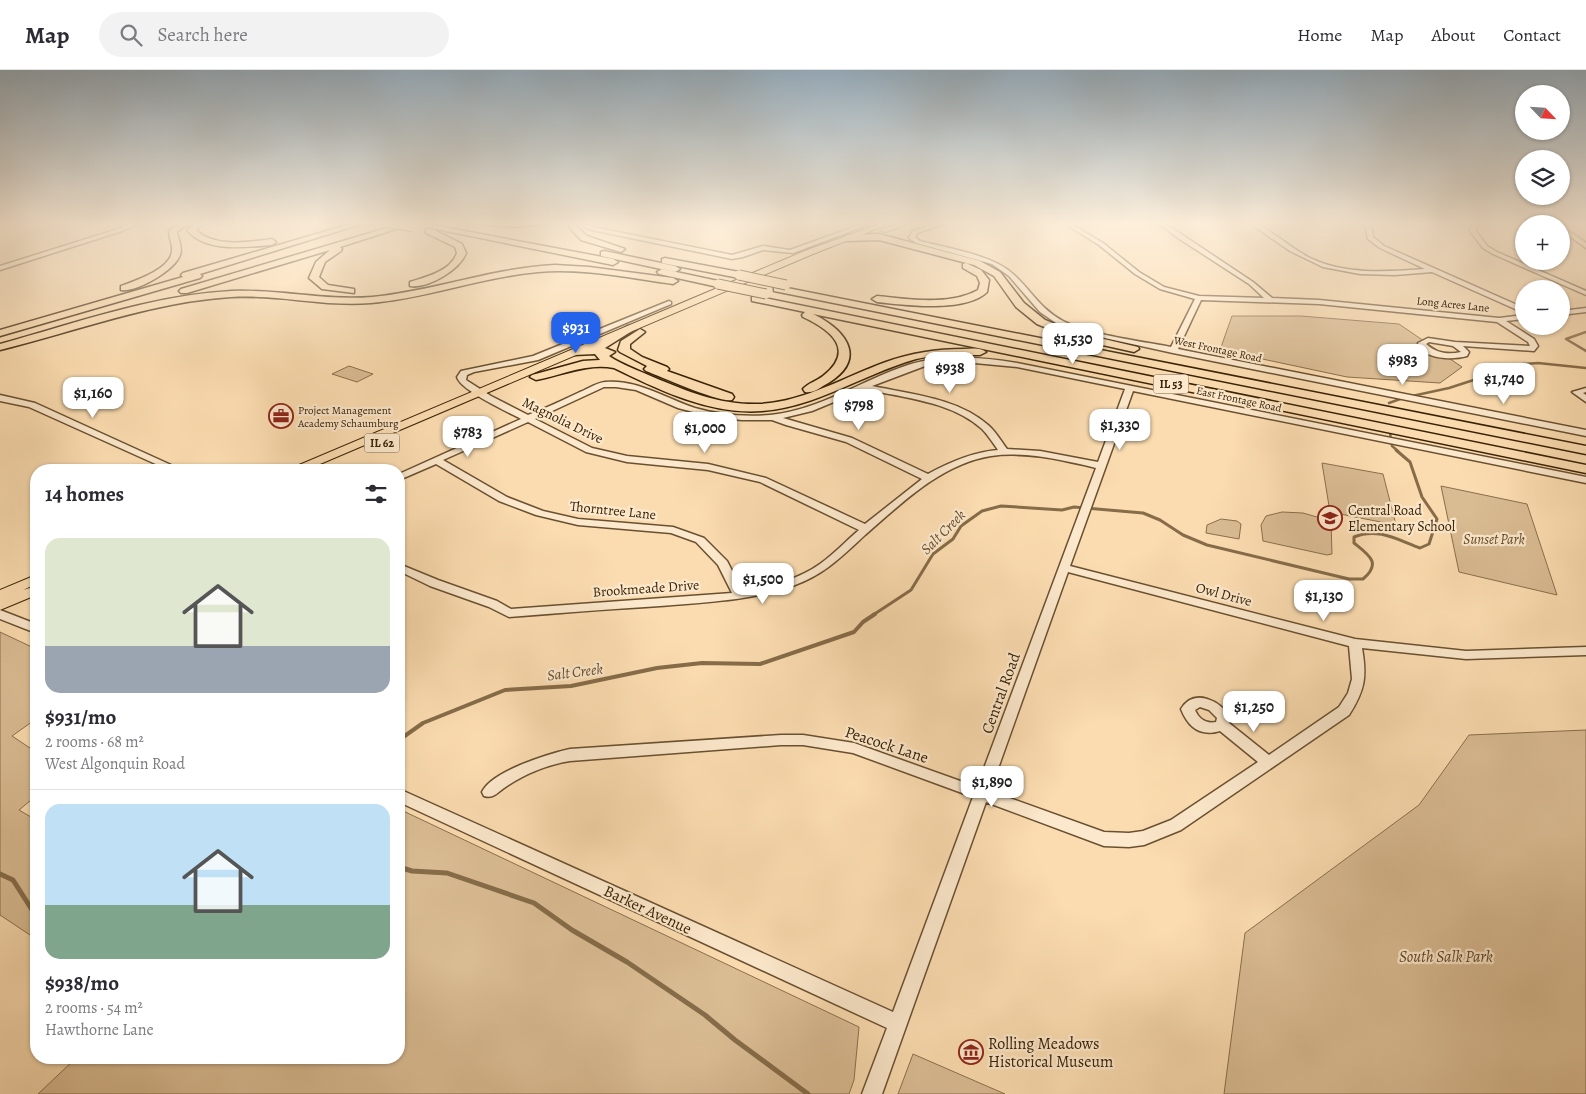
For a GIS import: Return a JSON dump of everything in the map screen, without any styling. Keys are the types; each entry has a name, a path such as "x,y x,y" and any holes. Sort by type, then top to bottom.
{"highway":[{"path":"0,326 118,291 162,270"},
{"path":"0,326 195,270"},
{"path":"0,333 219,270"},
{"path":"0,340 242,270"},
{"path":"0,346 244,270"},
{"path":"316,270 314,278 316,281 332,289 369,291 409,285 433,277 445,270"},
{"path":"0,346 157,304 207,296 258,293 335,300 373,300 404,296 508,273 537,270"},
{"path":"593,270 673,281"},
{"name":"IL 53","path":"621,270 707,288 771,291 813,290 1586,443"},
{"name":"IL 53","path":"644,270 718,284 771,291 1586,450"},
{"name":"IL 53","path":"696,270 734,277"},
{"name":"IL 53","path":"703,270 734,277 771,291 1127,375 1586,469"},
{"path":"813,290 896,301 932,303 967,298 978,294 985,286 982,276 972,270"},
{"path":"991,270 1000,278 1025,310 1041,322 1056,329 1092,340 1298,386"},
{"path":"574,352 599,350 719,395 761,399 798,393 820,384 834,373 842,360 845,349 843,342 836,332 823,322 808,315 771,291"},
{"name":"IL 53","path":"771,291 1586,460"},
{"path":"599,350 600,346 628,329"},
{"path":"640,332 625,344 624,350 638,359 665,370 682,380"},
{"path":"599,350 603,358 619,366 702,401 726,406 752,408 783,406 802,401 900,361 923,354 941,352 982,352 1023,356 1127,375"},
{"path":"536,377 553,374 586,362 600,362 619,366"}],"main road":[{"name":"IL 62","path":"331,464 574,352 777,270"},
{"name":"IL 62","path":"311,464 484,395 536,377 783,270"},
{"path":"0,595 30,582"},
{"path":"0,605 30,592"}],"street":[{"name":"West Frontage Road","path":"1004,270 1011,275 1042,311 1062,323 1096,334 1384,394 1586,433"},
{"name":"Long Acres Lane","path":"1134,270 1162,288 1199,298 1319,302 1499,320 1515,318"},
{"path":"1231,270 1251,283 1270,300"},
{"path":"1346,270 1369,274 1431,270 1515,307"},
{"path":"1532,270 1586,293"},
{"path":"1173,351 1199,298"},
{"name":"Magnolia Drive","path":"670,303 535,358 472,370 464,373 461,377 462,381 576,445 604,455 708,467 763,480 866,529"},
{"path":"1570,312 1586,310"},
{"path":"1455,344 1464,350 1464,354 1456,356 1442,355 1429,351 1422,343 1434,340 1455,344 1531,348 1534,346 1531,341 1499,320"},
{"name":"East Frontage Road","path":"405,474 590,389 612,384 636,386 703,413 732,417 774,416 812,409 912,367 938,362 972,360 1006,363 1586,480"},
{"path":"865,388 942,404 967,413 984,425 1005,453"},
{"name":"Central Road","path":"872,1094 1130,388"},
{"path":"1586,390 1576,392 1586,398"},
{"path":"0,398 32,405 164,464"},
{"path":"774,416 789,424 836,435 859,443 928,478"},
{"name":"Brookmeade Drive","path":"405,569 434,583 493,604 509,612 739,596 761,592 793,581 821,568 928,478 950,466 978,456 1005,453 1036,454 1102,466"},
{"name":"Thorntree Lane","path":"436,460 503,499 540,513 578,522 673,530 700,540 723,562 739,596"},
{"name":"Owl Drive","path":"1065,568 1355,643 1466,655 1586,651"},
{"path":"0,614 30,626"},
{"name":"Peacock Lane","path":"489,792 523,770 553,758 781,740 803,740 854,748 1104,839 1129,840 1144,838 1176,825 1344,711 1351,702 1360,678 1355,643"},
{"path":"1222,726 1268,762"},
{"name":"Barker Avenue","path":"405,798 897,1023"}],"green space":[{"path":"1232,316 1301,316 1399,324 1462,367 1440,383 1347,377 1220,350"},
{"path":"349,366 373,374 357,382 332,374"},
{"path":"1322,463 1383,474 1396,525 1330,512"},
{"name":"Sunset Park","path":"1441,486 1527,504 1557,595 1459,572"},
{"path":"1282,512 1303,513 1331,521 1332,554 1327,555 1263,541 1261,525 1266,516"},
{"path":"1221,519 1237,521 1241,524 1239,539 1206,533 1207,525"},
{"path":"0,632 30,646 30,723 12,736 30,748 30,801 19,810 30,816 30,935 0,915"},
{"name":"South Salk Park","path":"1586,730 1586,1094 1224,1094 1245,933 1419,805 1469,735"},
{"path":"405,812 859,1027 854,1080 849,1094 38,1094 70,1064 405,1064"},
{"path":"913,1054 1005,1094 898,1094"}],"waterway":[{"name":"Salt Creek","path":"1586,332 1566,339 1586,351"},
{"name":"Salt Creek","path":"1412,396 1449,388 1523,364 1538,363 1586,368"},
{"name":"Salt Creek","path":"1389,403 1403,398"},
{"name":"Salt Creek","path":"1390,433 1392,446 1398,451"},
{"name":"Salt Creek","path":"873,615 911,590 933,554 953,539 961,526 982,511 1001,506 1062,510 1074,507 1143,513 1160,520 1183,535 1207,545 1349,579 1363,579 1372,568 1371,559 1354,543 1354,537 1371,533 1380,534 1396,538 1420,548 1429,544 1437,519 1422,497 1410,462 1396,450"},
{"name":"Salt Creek","path":"405,736 423,723 505,690 571,686 657,668 702,663 760,664 854,632 863,622 875,614"},
{"path":"405,869 447,873 534,903 572,930 627,962 705,1015 735,1040 808,1094"},
{"name":"Salt Creek","path":"0,874 13,880 30,907"}],"place":[{"name":"Project Management Academy Schaumburg","path":"281,416"},
{"name":"Central Road Elementary School","path":"1330,518"},
{"name":"Rolling Meadows Historical Museum","path":"971,1052"}]}
